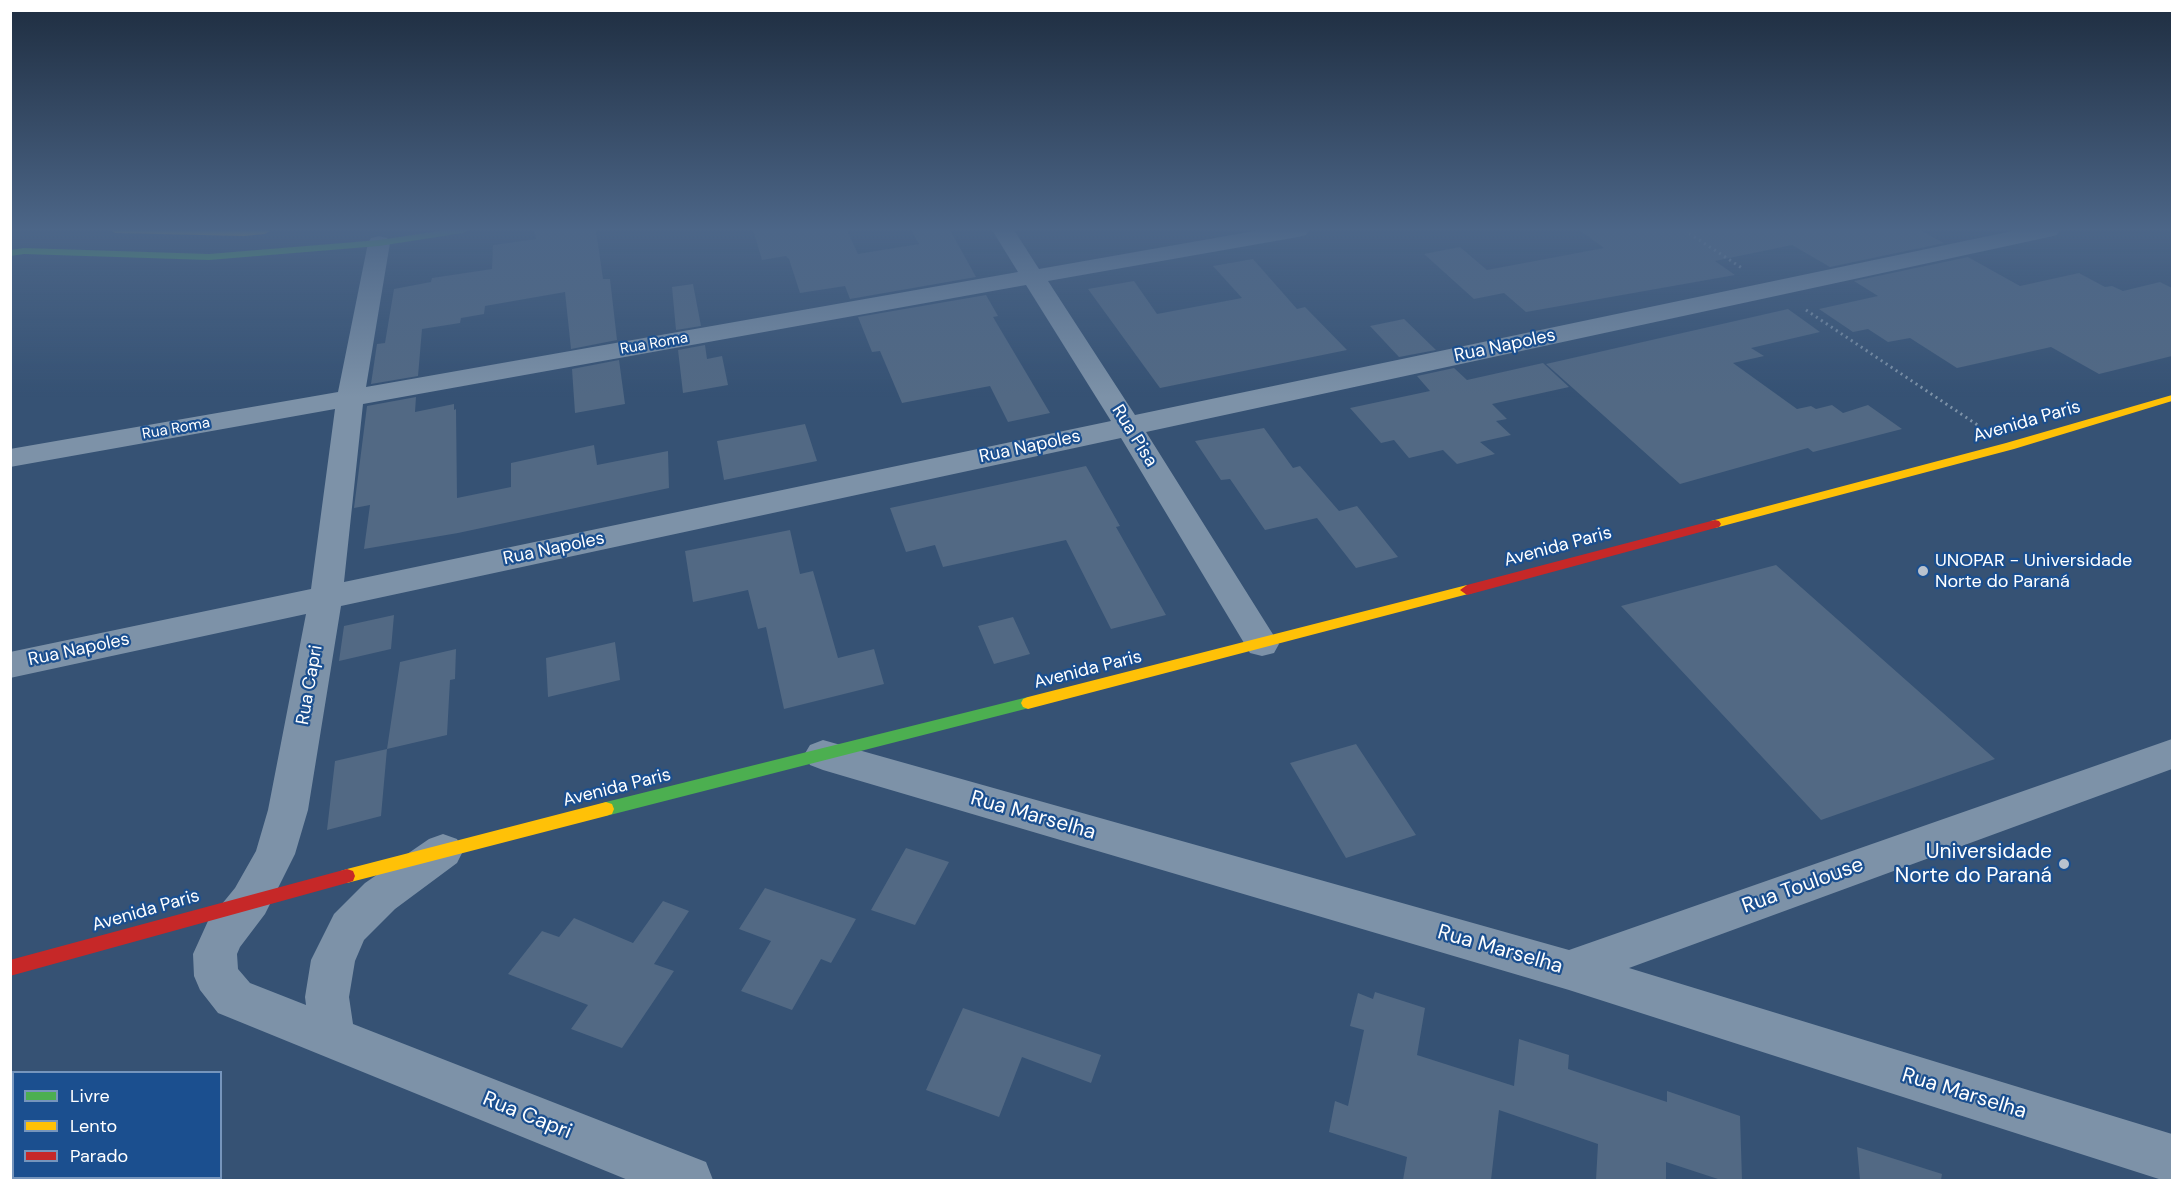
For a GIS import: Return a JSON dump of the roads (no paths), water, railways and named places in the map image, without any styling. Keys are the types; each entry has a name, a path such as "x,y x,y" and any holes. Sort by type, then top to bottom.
{"street":[{"name":"Rua Capri","path":"371,286 350,398 326,597 288,810 275,854 250,901 223,934 215,954 216,976 234,998 688,1180"},
{"name":"Rua Roma","path":"10,458 985,286"},
{"name":"Rua Pisa","path":"1038,286 1262,644"},
{"name":"Rua Napoles","path":"10,665 1785,286"},
{"name":"Avenida Paris","path":"10,968 445,849 1262,644 2010,446 2172,398"},
{"name":"Rua Toulouse","path":"1569,970 2172,754"},
{"name":"Rua Marselha","path":"822,755 1569,970 2172,1159"},
{"path":"332,1039 327,997 333,960 349,927 380,896 445,849"}],"place":[{"name":"UNOPAR - Universidade Norte do Paraná","path":"1923,571"},
{"name":"Universidade Norte do Paraná","path":"2064,864"}]}
